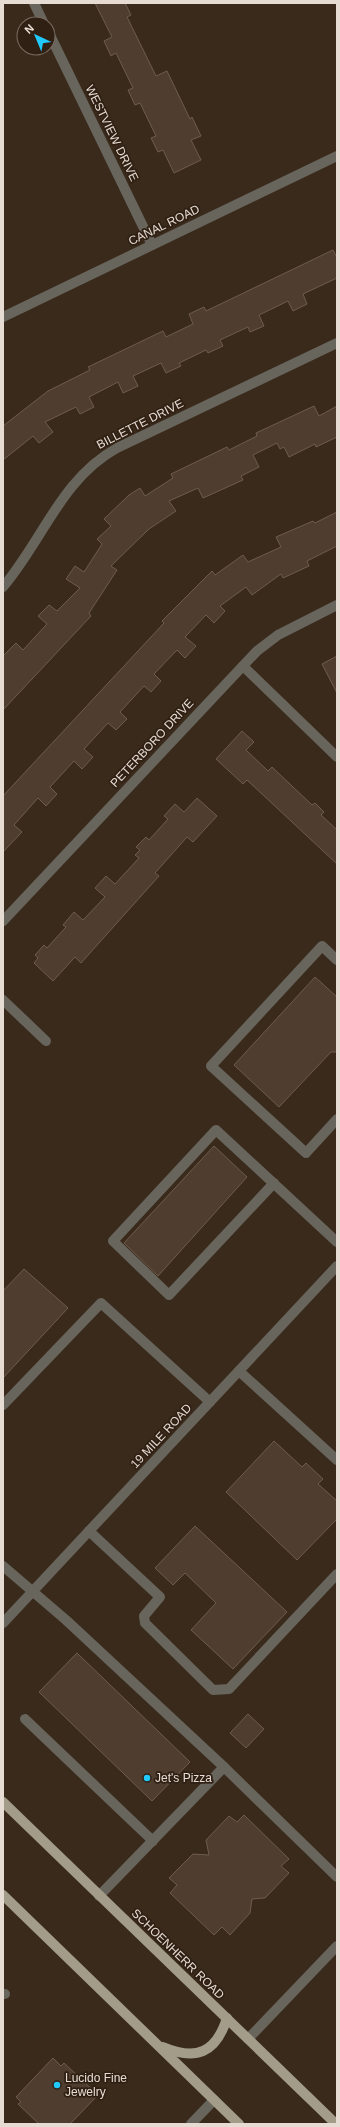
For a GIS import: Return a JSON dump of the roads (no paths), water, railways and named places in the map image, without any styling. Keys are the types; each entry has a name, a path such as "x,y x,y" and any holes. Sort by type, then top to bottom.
{"main road":[{"name":"SCHOENHERR ROAD","path":"3,1802 336,2124"},
{"path":"3,1895 239,2124"},
{"path":"159,2045 185,2054 203,2052 212,2047 219,2038 227,2018"}],"street":[{"path":"34,3 40,16"},
{"name":"WESTVIEW DRIVE","path":"56,47 152,245"},
{"name":"CANAL ROAD","path":"3,317 337,156"},
{"name":"BILLETTE DRIVE","path":"3,587 66,494 85,470 96,461 117,448 337,343"},
{"name":"PETERBORO DRIVE","path":"3,921 257,651 278,634 337,605"},
{"path":"243,666 337,756"},
{"path":"337,960 322,946 211,1066 306,1153 337,1119"},
{"path":"3,1000 46,1041"},
{"path":"274,1183 169,1295 113,1241 216,1130 274,1183 337,1242"},
{"name":"19 MILE ROAD","path":"3,1623 337,1266"},
{"path":"3,1405 101,1302 210,1402"},
{"path":"238,1371 337,1460"},
{"path":"89,1531 160,1597 144,1616 145,1623 213,1690 229,1689 337,1574"},
{"path":"3,1566 33,1590 224,1767 337,1877"},
{"path":"25,1719 153,1841"},
{"path":"99,1896 224,1767"},
{"path":"248,2039 337,1946"},
{"path":"191,2124 214,2100"}],"place":[{"name":"Jet's Pizza","path":"147,1778"},
{"name":"Lucido Fine Jewelry","path":"57,2085"}]}
